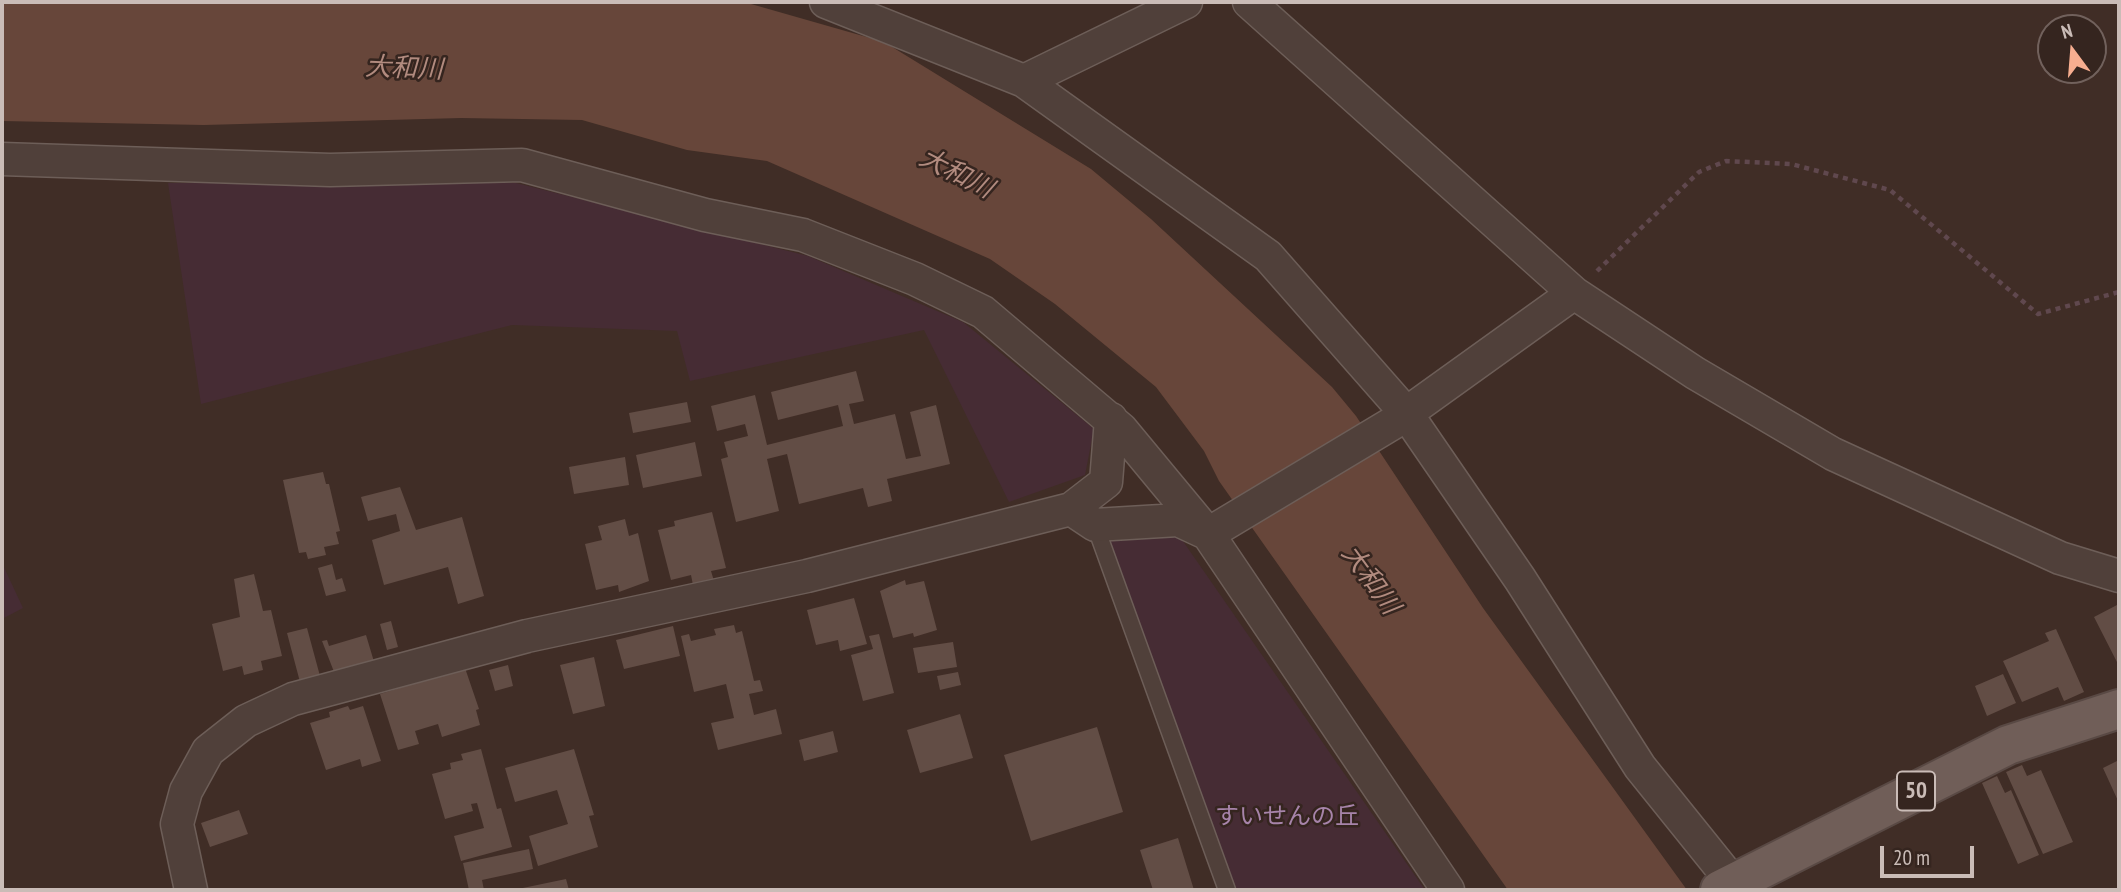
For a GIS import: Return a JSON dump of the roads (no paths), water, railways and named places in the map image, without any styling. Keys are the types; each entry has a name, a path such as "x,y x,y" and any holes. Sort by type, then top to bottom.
{"main road":[{"name":"50","path":"1731,888 2008,745 2119,709"}],"street":[{"path":"826,2 1024,81 1268,256 1399,418 1520,579 1640,767 1731,888"},
{"path":"1024,81 1186,2"},
{"path":"1249,2 1574,293 1695,373 1833,454 2060,558 2119,576"},
{"path":"2,159 330,170 522,165 705,215 803,235 915,279 982,312 1111,419 1214,531 1448,890"},
{"path":"191,890 177,824 186,791 208,751 246,721 293,699 527,636 1083,517 1178,520 1214,531 1399,418 1574,293"},
{"path":"1083,517 1106,482 1111,419"}],"lane":[{"path":"1083,517 1227,890"}],"water":[{"name":"大和川","path":"2,2 744,2 884,42 1091,169 1151,219 1332,387 1356,416 1483,608 1687,890 1508,890 1219,481 1204,451 1156,387 1055,304 990,259 767,161 687,150 582,120 461,118 204,125 2,121"}],"park label":[{"name":"すいせんの丘","path":"1287,817"}]}
